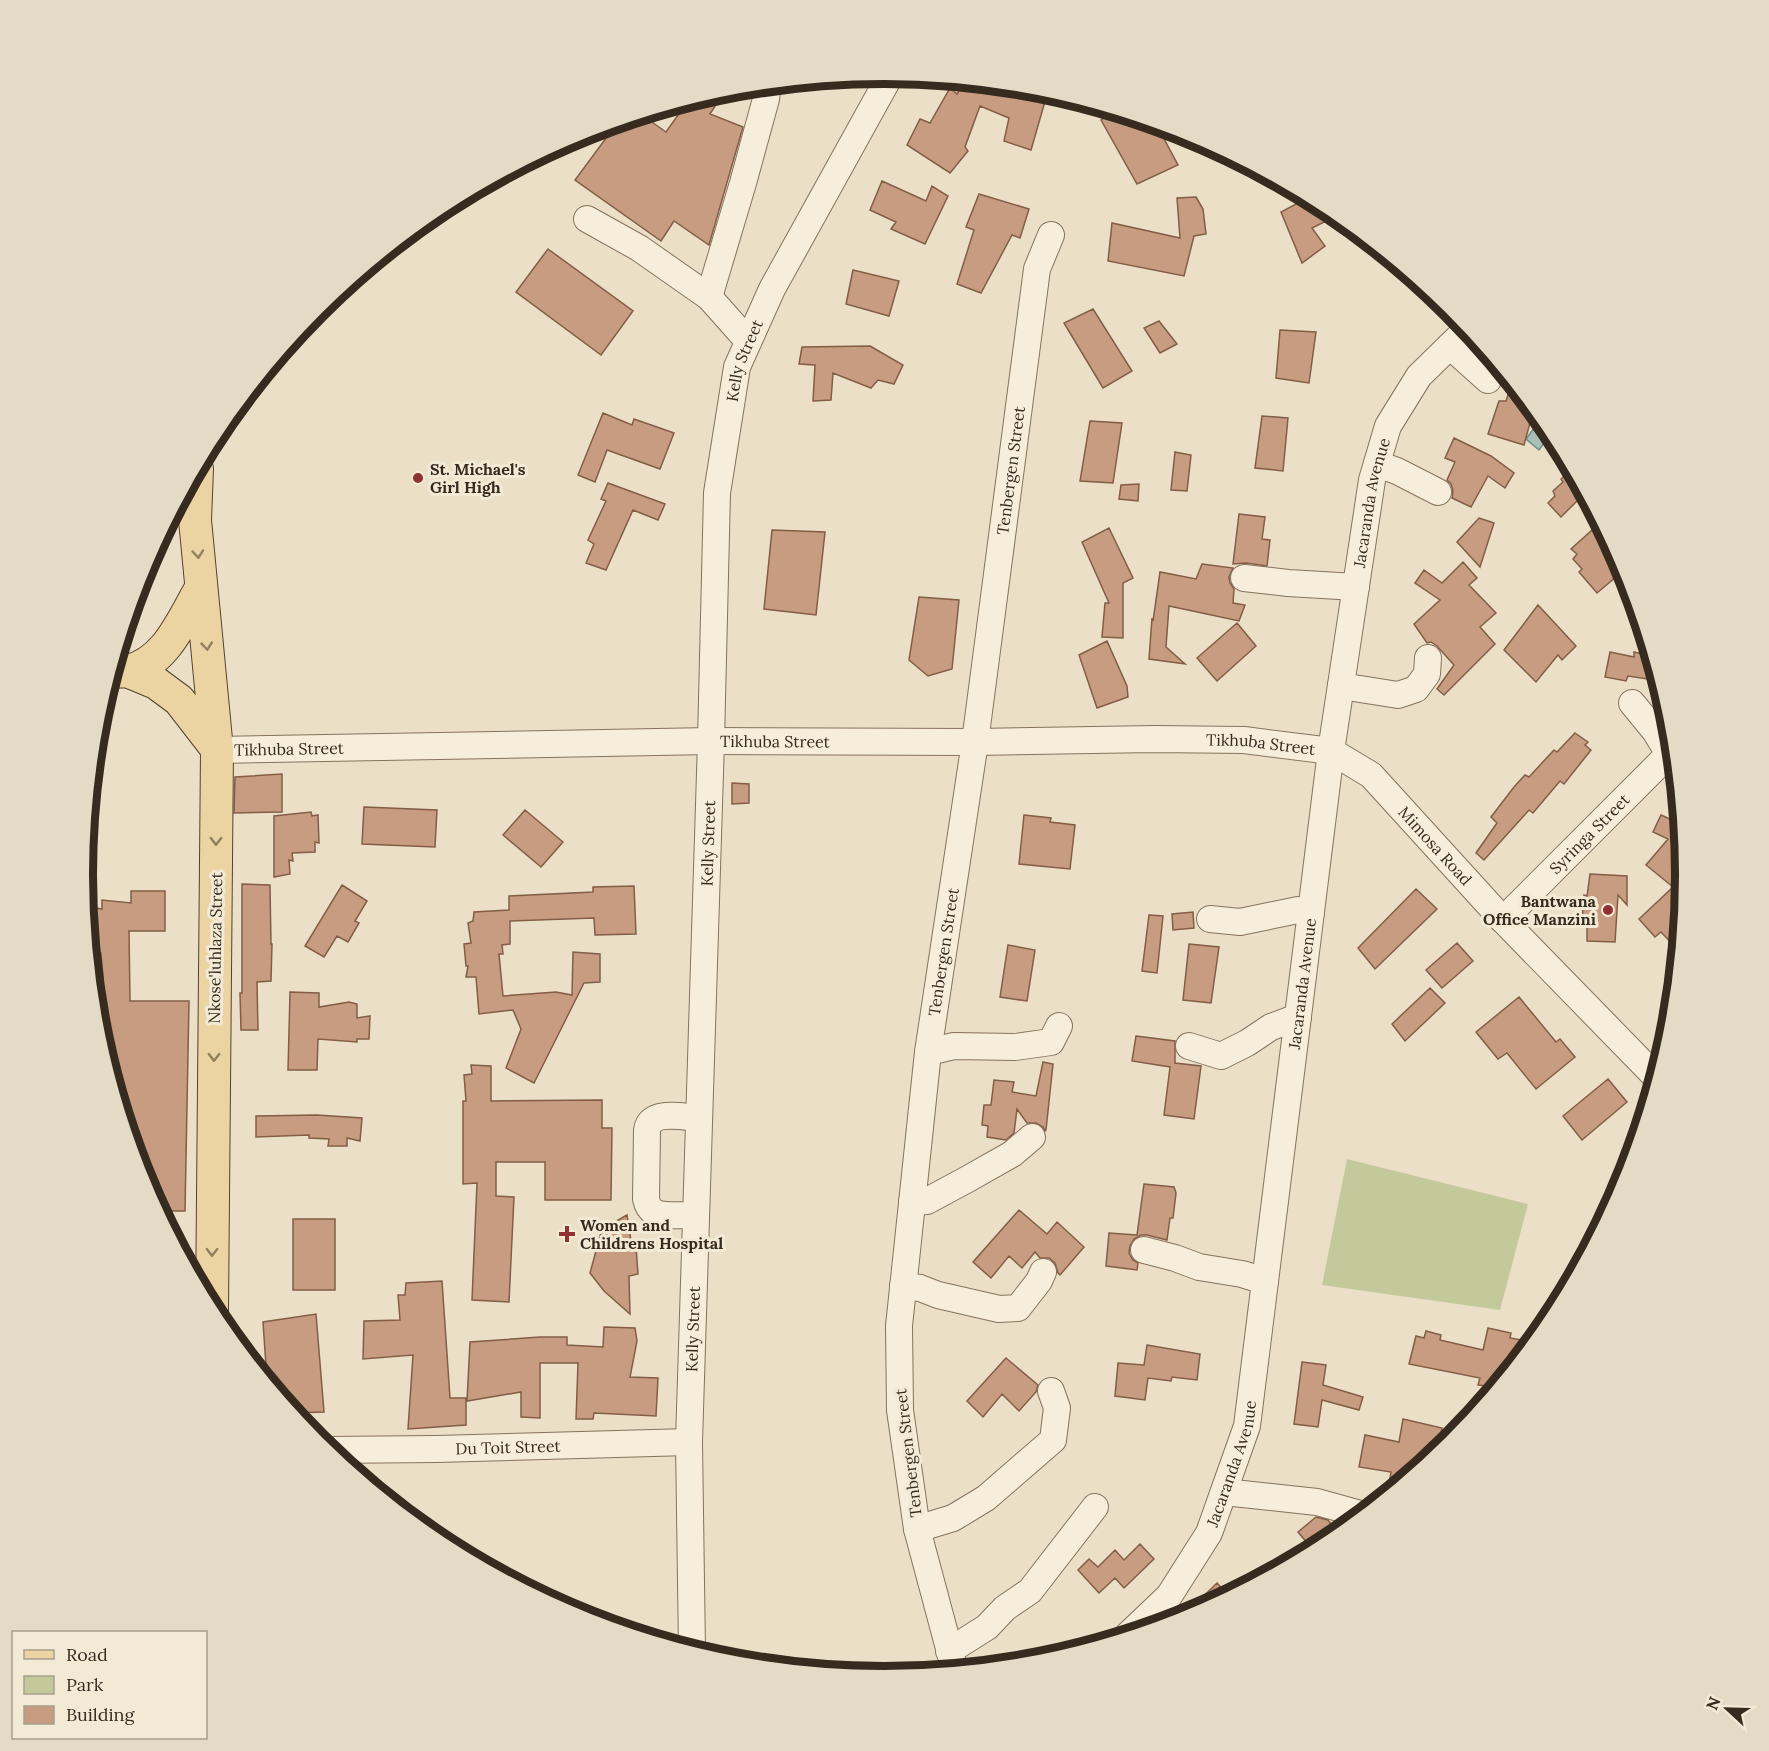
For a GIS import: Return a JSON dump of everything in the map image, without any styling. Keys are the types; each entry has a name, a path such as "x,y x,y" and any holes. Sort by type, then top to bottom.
{"main road":[{"name":"Nkose'luhlaza Street","path":"190,497 186,512 201,588 217,750 212,1292"},
{"path":"120,671 149,662 166,645 201,588"},
{"path":"120,671 156,683 179,700 217,750"}],"street":[{"name":"Kelly Street","path":"692,1643 689,1442 717,493 737,367 772,289 885,84"},
{"path":"709,297 767,93"},
{"path":"586,219 639,248 709,297 748,341"},
{"name":"Tenbergen Street","path":"952,1661 917,1529 900,1410 899,1326 928,1052 975,742 1037,269 1051,235"},
{"path":"1460,338 1488,380"},
{"name":"Jacaranda Avenue","path":"1138,1625 1169,1596 1209,1533 1247,1426 1331,751 1372,480 1388,426 1419,376 1460,338"},
{"path":"1377,464 1397,471 1438,492"},
{"path":"1244,578 1356,587"},
{"path":"1341,686 1398,695 1416,689 1427,674 1428,658"},
{"path":"1632,703 1664,743"},
{"name":"Tikhuba Street","path":"217,750 711,741 975,742 1154,739 1244,740 1331,751"},
{"name":"Mimosa Road","path":"1331,751 1371,775 1503,920 1651,1072"},
{"name":"Syringa Street","path":"1503,920 1666,756"},
{"path":"1210,919 1240,922 1298,910 1311,912"},
{"path":"1189,1046 1221,1056 1271,1027 1298,1017"},
{"path":"928,1052 954,1046 1015,1047 1051,1042 1059,1026"},
{"path":"696,1215 658,1214 651,1211 646,1199 647,1130 652,1119 661,1117 699,1118"},
{"path":"912,1202 927,1200 966,1180 1012,1154 1032,1137"},
{"path":"1144,1250 1199,1267 1242,1274 1265,1281"},
{"path":"903,1286 920,1288 938,1295 999,1309 1018,1308 1039,1281 1043,1272"},
{"path":"917,1529 953,1518 986,1498 1053,1440 1057,1408 1051,1392"},
{"name":"Du Toit Street","path":"341,1450 689,1442"},
{"path":"1224,1492 1317,1502 1354,1512"},
{"path":"952,1661 1005,1608 1030,1591 1095,1507"}],"green space":[{"path":"1347,1159 1528,1204 1500,1310 1322,1285"}],"water":[{"path":"1535,426 1546,441 1539,450 1526,439"}],"building":[{"path":"950,88 957,94 960,88 1045,101 1031,150 1004,141 1009,118 980,106 965,147 968,151 950,173 907,145 920,119 930,123"},
{"path":"716,102 710,114 743,127 709,245 674,221 661,241 575,180 609,134 649,120 666,132 681,111"},
{"path":"1106,116 1162,134 1178,165 1137,184 1101,120"},
{"path":"882,181 926,201 932,186 948,196 925,244 891,229 896,222 870,210"},
{"path":"979,194 1029,209 1020,238 1012,235 981,293 957,284 974,230 966,227"},
{"path":"1196,197 1203,209 1206,234 1194,236 1184,276 1108,261 1112,223 1180,238 1177,198"},
{"path":"1300,202 1328,220 1312,228 1325,246 1302,263 1281,212"},
{"path":"548,249 633,311 601,355 516,292"},
{"path":"853,270 899,281 889,316 846,304"},
{"path":"1093,309 1132,371 1103,388 1064,323"},
{"path":"1159,321 1177,344 1160,353 1144,328"},
{"path":"1280,330 1316,332 1309,383 1276,378"},
{"path":"870,346 903,365 894,384 878,380 871,388 833,373 831,400 813,401 815,365 799,364 802,347"},
{"path":"1509,391 1531,420 1524,445 1488,434 1499,401 1506,401"},
{"path":"603,413 632,425 634,419 674,433 660,469 607,450 595,482 578,475"},
{"path":"1262,416 1288,418 1283,471 1255,468"},
{"path":"1090,421 1122,423 1113,483 1080,481"},
{"path":"1454,438 1491,456 1514,473 1505,488 1488,476 1471,507 1452,498 1453,491 1447,480 1455,462 1445,458"},
{"path":"1175,452 1191,455 1187,491 1171,490"},
{"path":"1566,474 1580,498 1561,517 1548,503 1555,496 1553,491 1563,482 1561,479"},
{"path":"608,483 665,504 658,520 633,510 606,570 586,563 594,544 588,540 606,501 601,499"},
{"path":"1139,484 1138,501 1119,499 1121,485"},
{"path":"1239,514 1265,517 1262,539 1270,540 1267,566 1233,564"},
{"path":"1479,518 1494,523 1480,567 1457,542"},
{"path":"1595,527 1618,579 1616,577 1597,593 1579,572 1582,569 1573,559 1577,554 1571,549"},
{"path":"1109,528 1133,578 1123,583 1123,638 1102,637 1105,603 1109,603 1082,542"},
{"path":"772,530 825,532 816,615 764,609"},
{"path":"1463,562 1477,578 1469,585 1496,613 1480,627 1495,644 1444,695 1437,689 1454,665 1437,646 1431,642 1427,643 1414,624 1440,600 1415,583 1424,570 1442,583"},
{"path":"1202,564 1233,568 1229,577 1234,589 1233,603 1245,605 1239,621 1169,606 1166,647 1185,664 1149,659 1152,618 1153,621 1160,572 1196,579"},
{"path":"919,597 959,600 952,669 928,676 909,660"},
{"path":"1538,605 1576,646 1562,660 1558,655 1536,682 1504,650"},
{"path":"1237,623 1256,646 1217,681 1197,658"},
{"path":"1107,641 1127,686 1128,697 1097,708 1079,655"},
{"path":"1610,652 1634,657 1634,652 1644,654 1651,680 1628,676 1626,681 1605,677"},
{"path":"1575,733 1588,742 1585,745 1591,750 1564,784 1560,781 1533,813 1529,810 1484,860 1476,853 1497,823 1491,817 1525,775 1529,777 1554,750 1557,752"},
{"path":"282,774 282,812 234,813 235,777"},
{"path":"732,783 749,784 749,803 732,804"},
{"path":"364,807 437,810 435,847 362,844"},
{"path":"525,810 563,842 541,867 503,835"},
{"path":"311,812 312,816 318,815 319,843 315,842 315,852 292,853 293,861 289,860 290,874 274,877 274,816"},
{"path":"1024,815 1051,818 1050,822 1075,825 1070,869 1019,864"},
{"path":"1661,815 1674,821 1676,876 1672,944 1661,932 1655,937 1639,919 1673,887 1646,865 1668,839 1653,832"},
{"path":"1590,874 1627,876 1627,905 1618,895 1615,942 1587,941 1587,922 1582,921 1584,895 1587,896"},
{"path":"242,884 270,885 271,981 257,982 258,1030 241,1030"},
{"path":"342,885 367,901 355,921 359,923 348,942 337,936 324,957 305,946"},
{"path":"634,886 636,934 595,935 594,918 510,921 510,944 502,945 503,954 499,954 503,996 556,992 572,995 573,952 600,954 600,982 584,983 534,1083 506,1068 521,1029 513,1010 479,1014 476,977 466,977 468,966 466,966 464,944 471,943 468,923 473,921 474,912 509,910 509,896 593,892 593,887"},
{"path":"1416,889 1437,909 1375,969 1358,948"},
{"path":"131,891 165,891 165,931 129,931 130,1001 189,1001 185,1211 168,1211 153,1178 135,1130 108,1030 103,1000 101,953 98,953 94,908 102,909 102,900 131,903"},
{"path":"1193,912 1194,928 1173,930 1172,914"},
{"path":"1149,915 1163,916 1157,973 1142,971"},
{"path":"1457,943 1473,961 1442,988 1426,970"},
{"path":"1189,944 1219,947 1211,1003 1183,1000"},
{"path":"1008,945 1035,950 1027,1001 1000,997"},
{"path":"1430,988 1445,1003 1405,1041 1392,1024"},
{"path":"290,992 319,993 319,1007 349,1002 357,1004 357,1018 370,1016 369,1039 357,1039 357,1042 318,1039 317,1070 288,1070"},
{"path":"1519,997 1556,1042 1560,1039 1575,1057 1536,1089 1507,1053 1498,1059 1476,1032"},
{"path":"1136,1036 1175,1041 1175,1063 1201,1066 1194,1119 1164,1115 1170,1067 1132,1061"},
{"path":"1043,1062 1053,1064 1046,1130 1036,1123 1027,1123 1017,1109 1014,1133 1006,1140 987,1137 988,1126 982,1125 984,1105 991,1105 994,1080 1014,1082 1012,1092 1036,1096"},
{"path":"471,1065 491,1066 491,1101 602,1100 602,1128 612,1128 611,1200 545,1200 545,1162 496,1162 496,1196 514,1197 509,1302 472,1300 477,1183 463,1184 463,1101 466,1101 464,1075 472,1074"},
{"path":"1608,1079 1627,1102 1582,1140 1563,1116"},
{"path":"317,1115 362,1118 360,1141 347,1138 347,1146 328,1146 329,1139 309,1138 309,1135 256,1137 256,1116"},
{"path":"1144,1184 1174,1187 1176,1193 1173,1218 1170,1218 1167,1240 1147,1235 1134,1239 1129,1253 1138,1263 1137,1270 1106,1266 1109,1233 1137,1235"},
{"path":"1019,1210 1047,1234 1057,1222 1084,1247 1060,1275 1055,1263 1049,1258 1040,1258 1035,1252 1022,1268 1009,1256 991,1278 973,1262"},
{"path":"627,1215 632,1247 636,1247 638,1274 629,1276 630,1314 604,1291 590,1273 602,1229"},
{"path":"293,1219 335,1219 335,1290 293,1290"},
{"path":"442,1281 450,1398 466,1398 466,1425 408,1429 413,1355 363,1359 364,1321 400,1320 398,1295 405,1295 406,1283"},
{"path":"316,1314 324,1412 304,1413 266,1368 263,1322"},
{"path":"604,1327 635,1328 637,1341 630,1377 658,1378 656,1416 594,1413 593,1419 576,1419 578,1363 540,1363 540,1418 521,1417 521,1392 467,1401 470,1342 567,1337 567,1345 603,1347"},
{"path":"1488,1328 1511,1333 1510,1338 1524,1340 1484,1392 1485,1386 1478,1385 1480,1378 1409,1364 1416,1336 1424,1338 1426,1331 1441,1335 1440,1340 1483,1350"},
{"path":"1147,1345 1200,1354 1197,1380 1172,1377 1171,1381 1148,1378 1145,1400 1115,1396 1118,1363 1144,1365"},
{"path":"1006,1358 1038,1385 1036,1392 1019,1411 1002,1394 983,1417 967,1401"},
{"path":"1302,1362 1326,1365 1323,1385 1363,1397 1359,1410 1322,1400 1318,1427 1294,1424"},
{"path":"1403,1419 1442,1428 1440,1439 1389,1485 1391,1472 1359,1467 1365,1435 1399,1442"},
{"path":"1316,1517 1328,1520 1333,1527 1308,1544 1298,1532"},
{"path":"1140,1544 1154,1559 1124,1588 1115,1578 1099,1593 1078,1570 1089,1559 1098,1567 1115,1550 1124,1560"},
{"path":"1217,1583 1224,1590 1197,1602"}],"place":[{"name":"St. Michael's Girl High","path":"418,478"},
{"name":"Bantwana Office Manzini","path":"1608,910"},
{"name":"Women and Childrens Hospital","path":"567,1234"}]}
